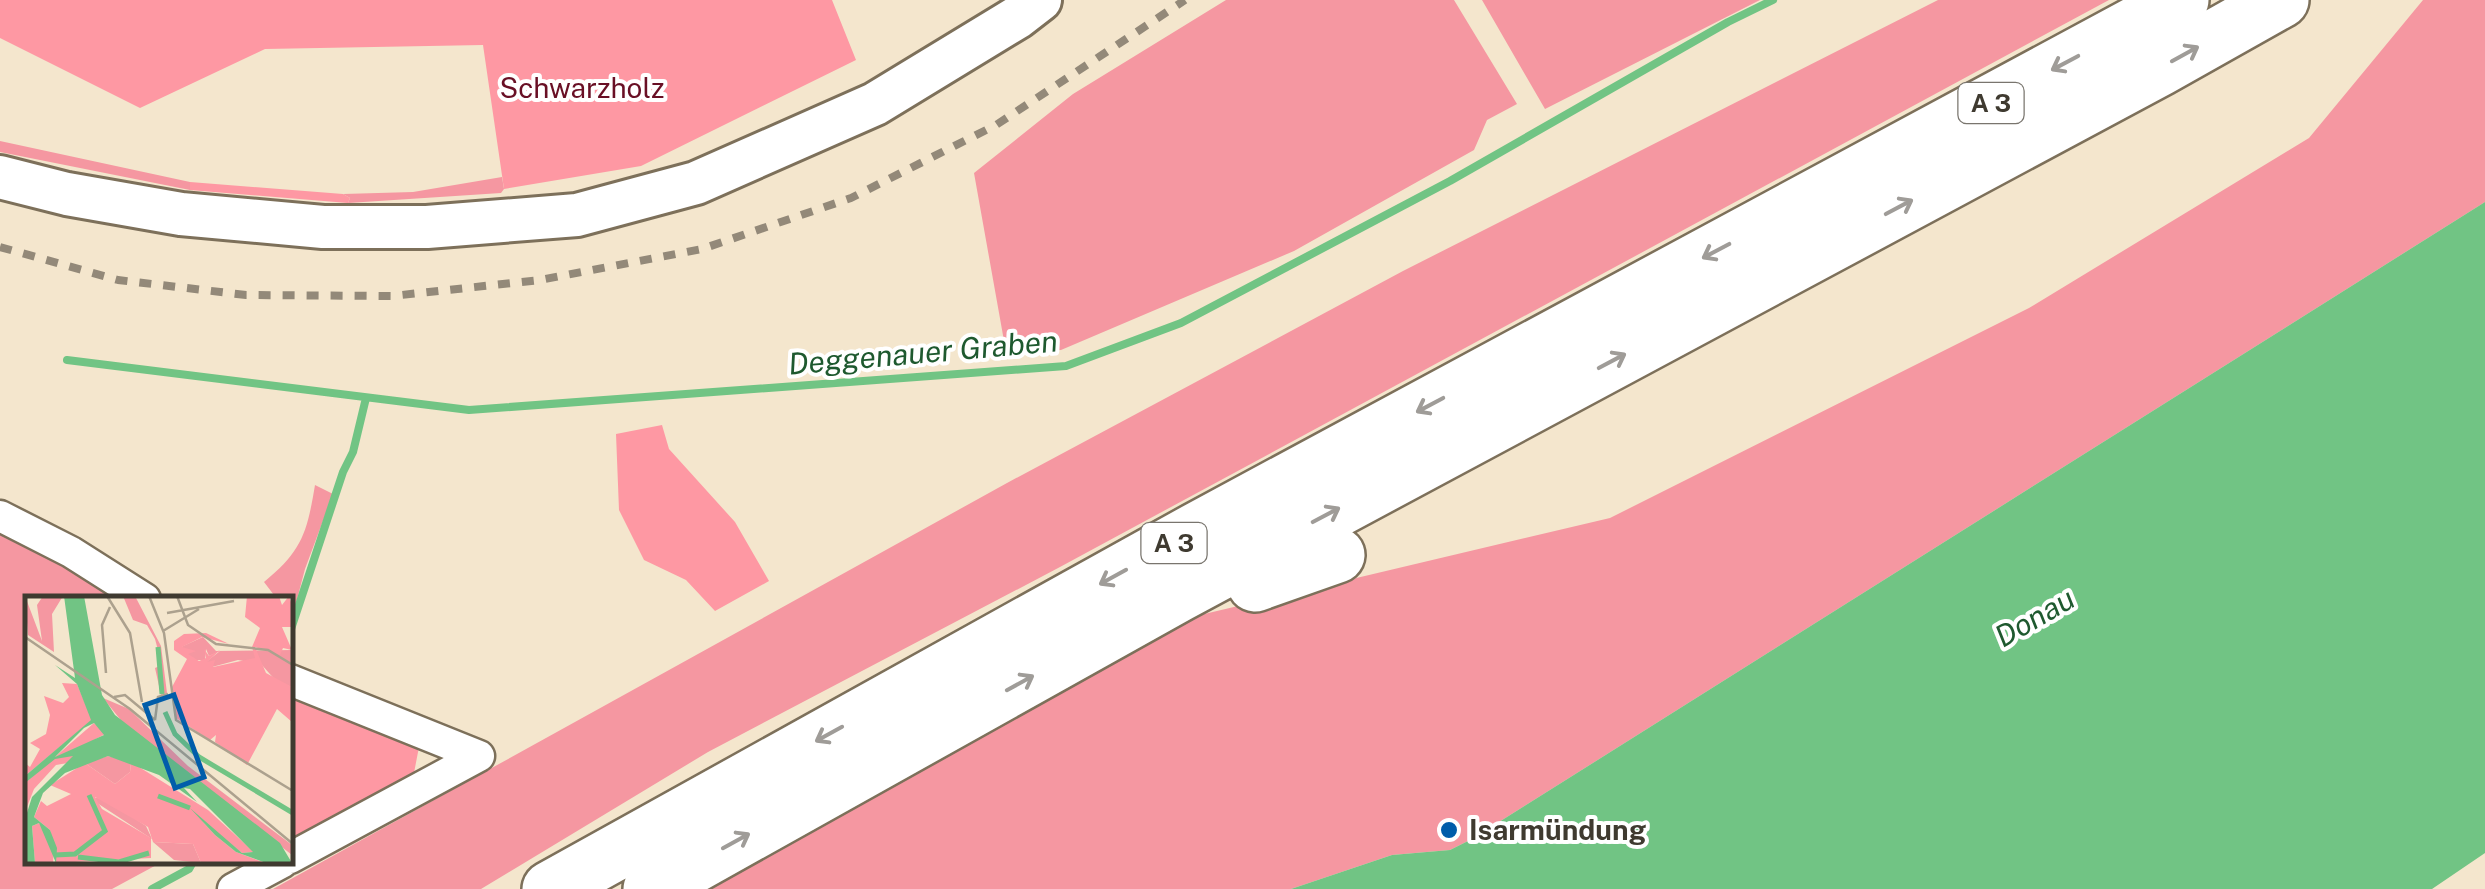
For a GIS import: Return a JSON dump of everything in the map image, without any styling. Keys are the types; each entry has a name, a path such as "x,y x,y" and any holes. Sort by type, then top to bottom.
{"highway":[{"name":"A 3","path":"550,889 1197,530 2181,0"},
{"name":"A 3","path":"651,889 1179,594 2281,0"},
{"path":"1179,594 1225,594 1337,555"}],"main road":[{"path":"0,177 68,194 181,214 323,227 427,226 577,214 696,183 875,104 1040,0"}],"street":[{"path":"0,516 88,562 140,596"},
{"path":"292,681 479,756 292,857"},
{"path":"233,889 279,864"}],"shaded area":[{"path":"1226,0 1454,0 1517,104 1487,120 1474,150 1294,251 1061,350 1006,352 974,173 1073,94"},
{"path":"1482,0 1760,0 1545,109"},
{"path":"1938,0 2109,0 1060,567 708,752 481,889 273,889 1007,483 1403,271"},
{"path":"2423,0 2485,0 2485,202 1472,839 1450,850 1392,855 1291,889 710,889 1200,615 1610,518 2029,308 2309,138"},
{"path":"0,141 190,182 190,190 0,152"},
{"path":"502,177 501,193 348,203 350,198 343,194 413,192"},
{"path":"315,485 333,494 292,609 292,596 275,596 264,582 295,550 309,516"},
{"path":"0,521 130,596 25,596 25,864 158,864 112,889 0,889"}],"green space":[{"name":"Schwarzholz","path":"0,0 832,0 856,60 641,166 504,189 483,45 265,49 140,108 0,38"},
{"path":"190,182 343,194 350,198 348,203 190,190"},
{"path":"662,425 669,449 735,522 769,581 715,611 686,580 644,560 619,510 616,434"},
{"path":"292,697 419,747 413,778 292,845"}],"water":[{"name":"Donau","path":"2485,202 2485,853 2432,889 1291,889 1392,855 1450,850 1472,839"}],"waterway":[{"name":"Deggenauer Graben","path":"67,360 469,410 1066,366 1181,323 1450,181 1773,0"},
{"name":"Deggenauer Graben","path":"292,626 353,452 366,398"},
{"name":"Deggenauer Graben","path":"152,889 192,864"}],"railway":[{"path":"0,247 118,280 246,295 392,296 540,280 702,249 851,198 996,125 1185,0"}],"place":[{"name":"Isarmündung","path":"1449,830"}]}
